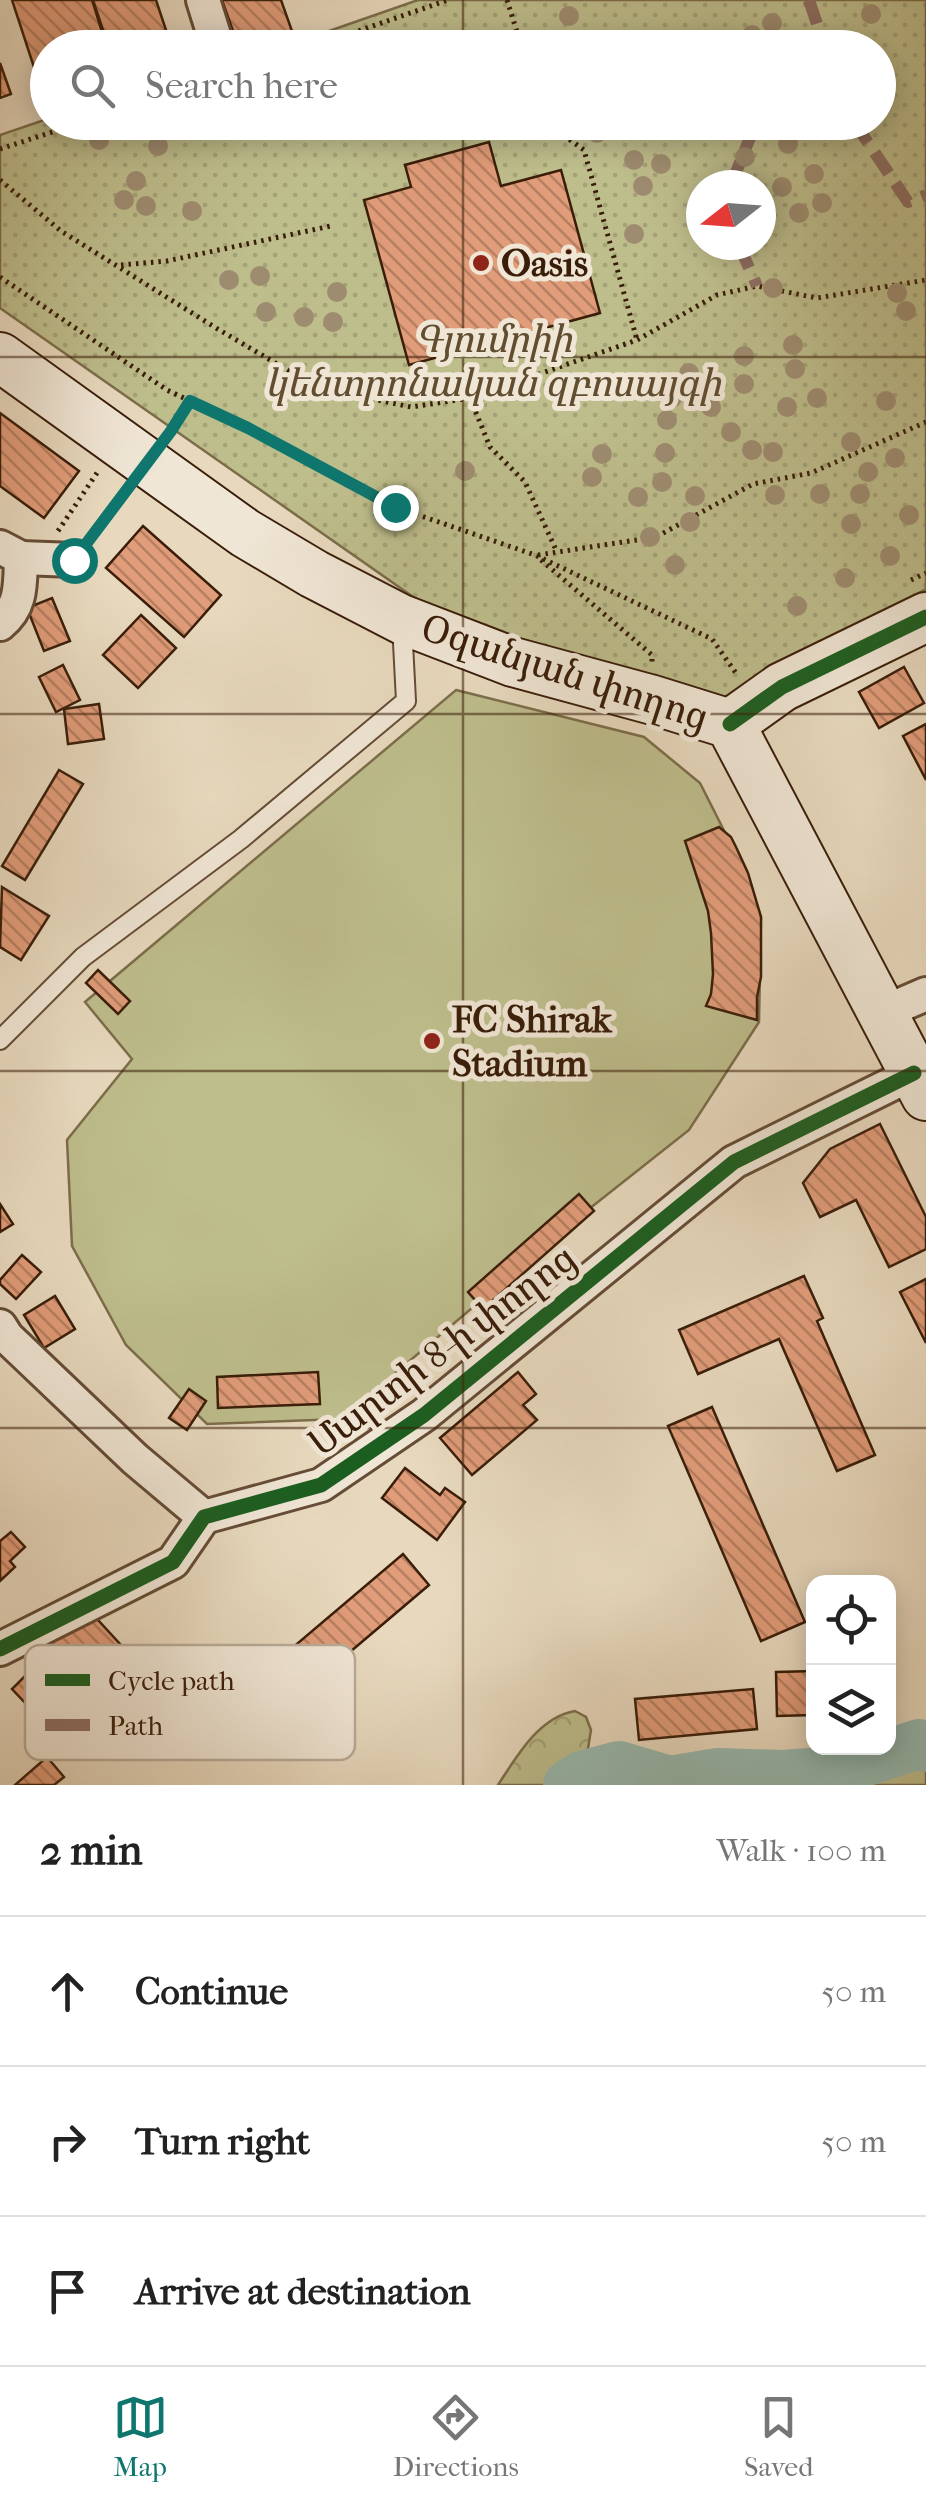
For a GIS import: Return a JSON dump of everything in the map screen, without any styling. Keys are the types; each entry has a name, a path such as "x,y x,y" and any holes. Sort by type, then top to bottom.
{"main road":[{"name":"Օզանյան փողոց","path":"0,356 245,533 402,619 513,662 730,724 920,1084"},
{"path":"730,724 782,687 926,617"}],"street":[{"path":"203,0 212,30"},
{"path":"0,624 8,618 20,594 20,555 74,560"},
{"path":"882,1014 926,994"},
{"name":"Մարտի 8-ի փողոց","path":"204,1517 321,1485 424,1415 734,1162 920,1084"},
{"path":"0,1326 135,1459 204,1517 173,1562 0,1649"}],"lane":[{"path":"0,1040 82,958 241,840 406,700 402,619"}],"path":[{"path":"361,30 448,0"},
{"path":"507,0 516,30"},
{"path":"0,149 30,139"},
{"path":"570,140 584,150 637,340"},
{"path":"0,180 62,230 318,388 411,408 470,398 637,340 717,296 757,286 817,298 926,280"},
{"path":"118,266 167,261 330,226"},
{"path":"0,277 167,390 248,428 395,507 535,555 712,639"},
{"path":"470,398 490,447 525,482 556,552"},
{"path":"74,560 190,401"},
{"path":"535,555 656,537 753,484 810,473 926,422"},
{"path":"20,555 101,468"},
{"path":"535,555 652,655"}],"green space":[{"name":"Գյումրիի կենտրոնական զբոսայգի","path":"418,0 926,0 926,589 721,699 472,638 0,308 0,135 30,125 30,140 896,140 896,30 332,30"},
{"name":"FC Shirak Stadium","path":"456,690 644,737 700,783 745,872 761,917 759,1022 689,1130 589,1209 341,1419 207,1424 126,1345 72,1246 67,1140 132,1059 85,1002"},
{"path":"575,1711 586,1717 591,1730 587,1755 590,1767 600,1774 670,1781 750,1780 783,1775 845,1755 896,1755 896,1744 926,1750 926,1785 498,1785 540,1729"}],"building":[{"path":"12,0 92,0 101,30 30,30 30,55"},
{"path":"93,0 156,0 166,30 103,30"},
{"path":"222,0 281,0 292,30 233,30"},
{"path":"0,63 11,94 0,98"},
{"path":"489,142 501,186 561,170 600,313 409,365 364,200 411,187 405,165"},
{"path":"0,413 79,471 44,518 0,486"},
{"path":"143,526 221,595 184,637 106,568"},
{"path":"52,598 70,641 44,651 27,608"},
{"path":"141,615 176,648 138,688 103,655"},
{"path":"63,665 80,700 56,712 39,677"},
{"path":"904,667 924,703 879,728 859,692"},
{"path":"99,704 104,739 68,744 64,709"},
{"path":"926,724 926,780 903,736"},
{"path":"59,770 83,784 25,880 2,866"},
{"path":"719,827 736,847 761,917 757,1020 706,1006 713,974 711,933 708,911 685,841"},
{"path":"2,887 49,916 21,960 0,947"},
{"path":"98,970 130,1001 118,1014 86,983"},
{"path":"880,1124 926,1217 926,1249 889,1267 856,1200 820,1217 803,1183 830,1149"},
{"path":"579,1194 594,1211 483,1309 468,1292"},
{"path":"0,1204 13,1224 0,1232"},
{"path":"22,1255 41,1272 16,1299 0,1280"},
{"path":"804,1276 823,1318 817,1321 875,1455 837,1471 779,1339 698,1374 679,1330"},
{"path":"926,1279 926,1343 900,1292"},
{"path":"55,1296 75,1329 44,1348 24,1315"},
{"path":"318,1372 320,1404 218,1408 217,1377"},
{"path":"518,1372 536,1394 523,1405 537,1420 472,1475 440,1438"},
{"path":"189,1389 206,1401 187,1430 169,1418"},
{"path":"712,1407 805,1622 761,1641 668,1426"},
{"path":"405,1468 440,1495 445,1488 465,1502 437,1540 382,1498"},
{"path":"11,1532 25,1547 10,1561 15,1567 0,1581 0,1541"},
{"path":"403,1554 429,1585 355,1648 296,1645"},
{"path":"87,1608 121,1645 46,1645"},
{"path":"806,1671 806,1715 777,1716 776,1672"},
{"path":"25,1676 25,1703 12,1689"},
{"path":"753,1689 757,1729 639,1740 635,1699"},
{"path":"44,1760 50,1760 64,1777 54,1785 15,1785"}],"waterway":[{"path":"568,1785 581,1776 619,1766 670,1781 718,1773 783,1775 836,1771 919,1744 926,1747"}],"marked path":[{"path":"809,0 819,30"},
{"path":"737,170 749,140"},
{"path":"866,140 908,202 926,195"},
{"path":"746,260 757,286"}],"cycle path":[{"path":"730,724 782,687 926,617"},
{"path":"0,1649 173,1562 204,1517 321,1485 424,1415 734,1162 914,1073"}],"place":[{"name":"Oasis","path":"481,263"},
{"name":"FC Shirak Stadium","path":"432,1041"}],"route":[{"path":"74,560 190,401 395,507"}]}
